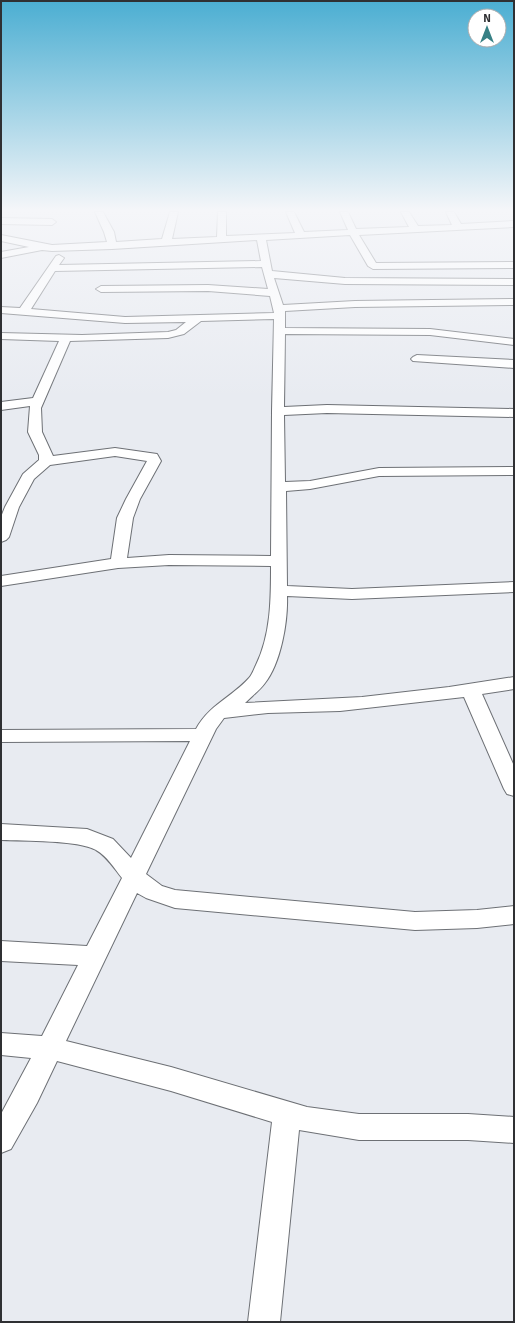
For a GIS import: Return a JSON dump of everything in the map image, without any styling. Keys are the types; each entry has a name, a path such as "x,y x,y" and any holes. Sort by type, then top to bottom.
{"street":[{"path":"24,311 48,274"},
{"path":"68,274 103,286 208,288 278,312 514,342"},
{"path":"103,286 156,274"},
{"path":"1,1140 51,1048 207,728 218,713 239,698 258,680 271,652 279,610 278,312 268,274"},
{"path":"298,274 345,281 514,282"},
{"path":"101,319 103,286"},
{"path":"1,310 70,314 101,319 132,320 198,318 355,304 514,302"},
{"path":"1,336 66,338 168,335 183,331 198,318"},
{"path":"46,461 46,456 35,432 35,408 66,338"},
{"path":"417,359 514,364"},
{"path":"1,406 37,401"},
{"path":"278,411 327,409 514,413"},
{"path":"1,538 4,523 28,477 46,461 115,452 152,457 154,461 133,499 125,518 118,563"},
{"path":"278,486 310,485 379,472 514,471"},
{"path":"1,581 118,563 169,560 279,560"},
{"path":"279,591 352,594 514,587"},
{"path":"218,713 242,708 338,705 514,684"},
{"path":"471,690 514,789"},
{"path":"1,736 204,735"},
{"path":"1,832 88,837 105,845 116,855 134,877 154,892 175,899 415,921 477,919 514,915"},
{"path":"1,951 96,956"},
{"path":"1,1044 51,1048 171,1078 306,1120 359,1127 468,1127 514,1130"},
{"path":"264,1322 287,1114"}]}
